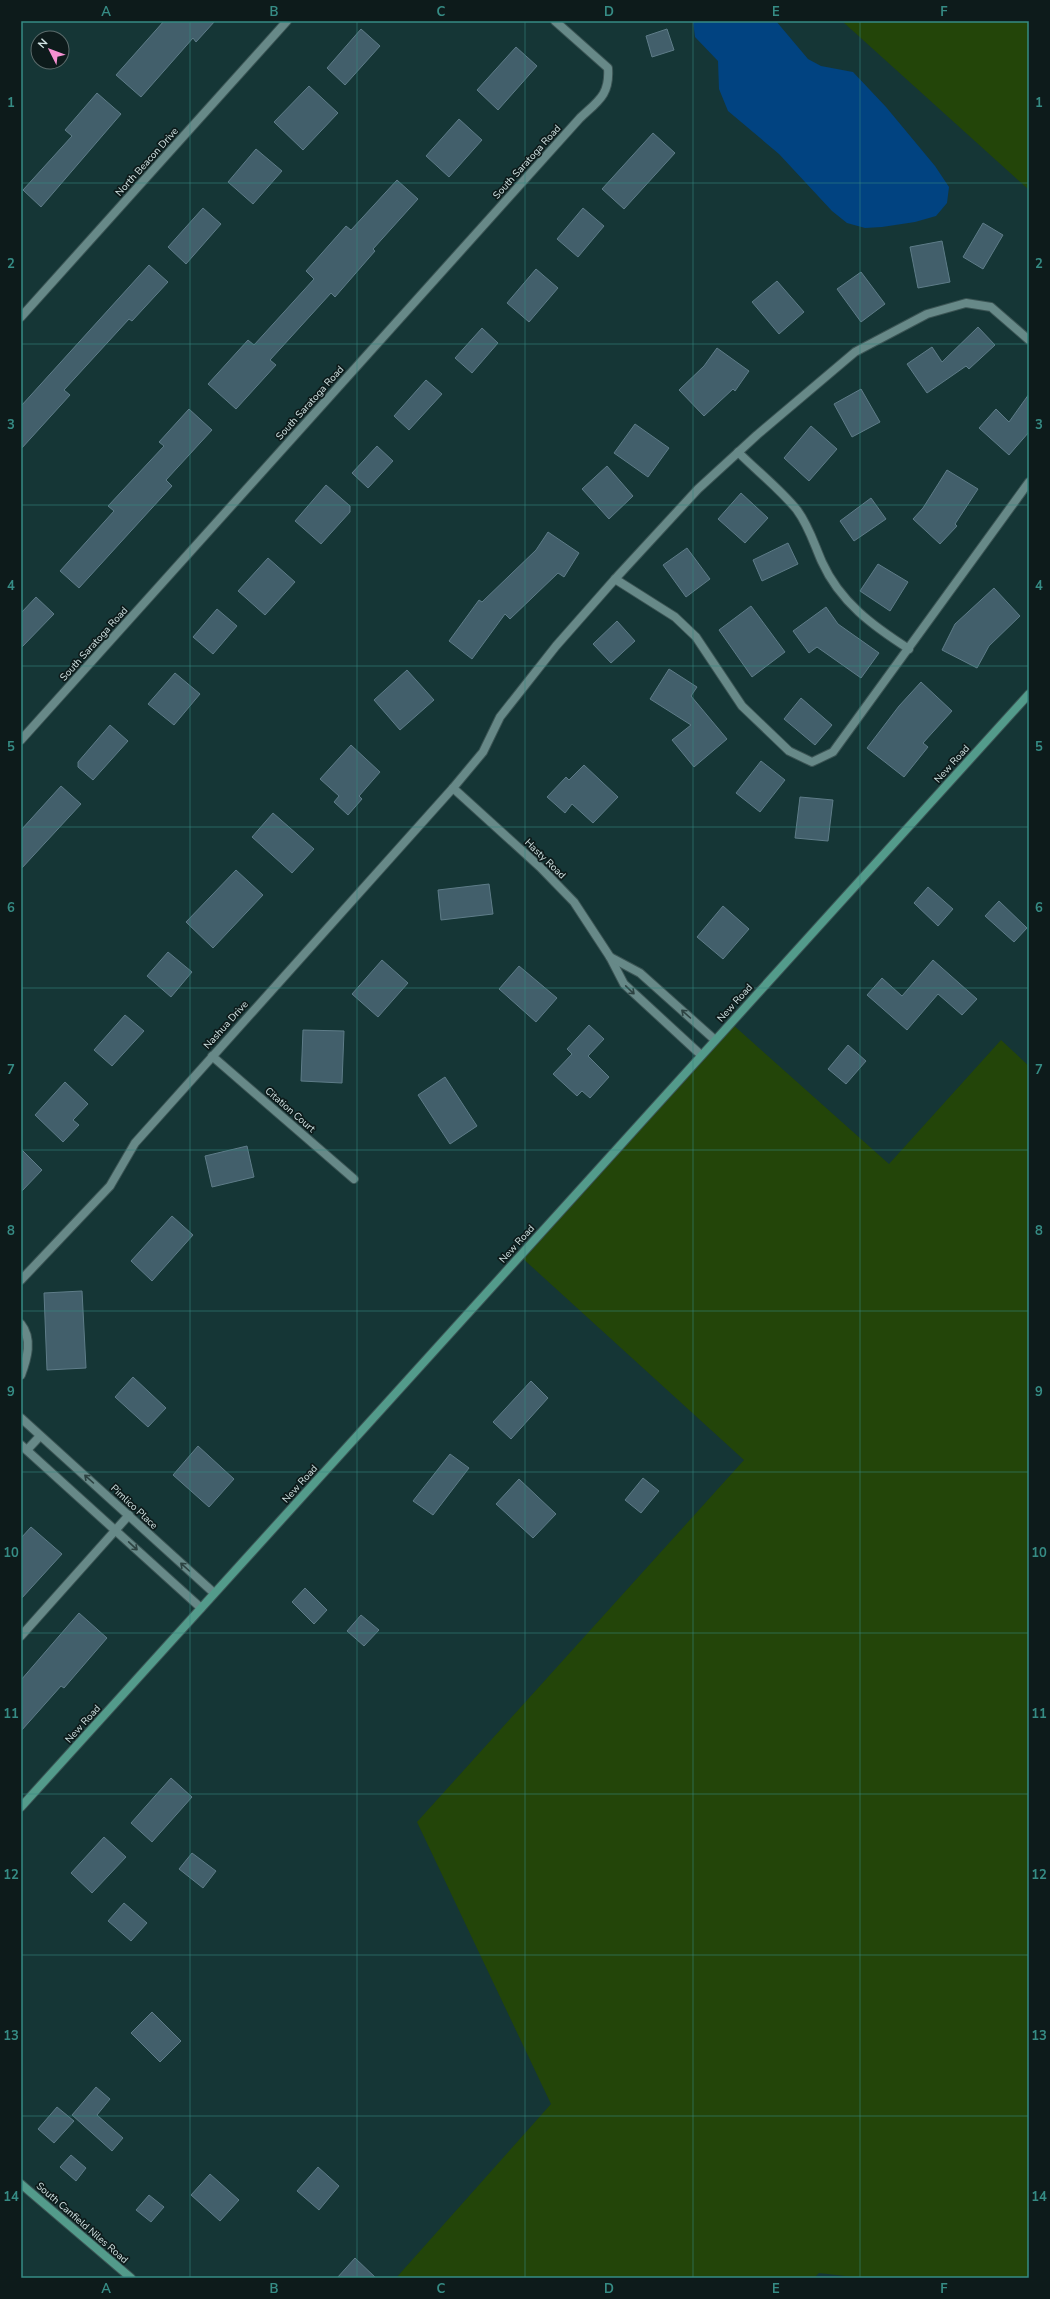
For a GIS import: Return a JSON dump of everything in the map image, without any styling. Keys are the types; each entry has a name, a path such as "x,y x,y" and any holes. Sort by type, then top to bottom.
{"street":[{"name":"North Beacon Drive","path":"21,317 287,21"},
{"name":"South Saratoga Road","path":"21,740 580,118 604,96 608,88 608,68 555,21"},
{"name":"Nashua Drive","path":"21,1280 110,1186 135,1143 453,788 483,752 500,717 556,646 615,578 698,489 738,452 855,352 928,314 966,303 991,308 1029,340"},
{"path":"738,452 796,509 807,525 822,562 840,593 856,611 888,636 909,649"},
{"path":"615,578 675,617 696,638 742,706 789,750 812,762 833,752 1029,482"},
{"name":"New Road","path":"21,1807 1029,694"},
{"name":"Hasty Road","path":"453,788 540,867 574,902 610,957 624,984 701,1055"},
{"name":"Hasty Road","path":"610,957 640,973 715,1040"},
{"name":"Citation Court","path":"212,1056 354,1179"},
{"path":"21,1324 27,1335 28,1350 21,1375"},
{"name":"Pimlico Place","path":"21,1418 214,1593"},
{"path":"40,1436 24,1447 201,1608"},
{"path":"21,1636 129,1515"},
{"name":"South Canfield Niles Road","path":"21,2184 131,2278"}],"green space":[{"path":"842,21 1029,21 1029,190"},
{"path":"731,1023 889,1164 1001,1040 1029,1066 1029,2278 862,2278 819,2273 814,2278 396,2278 551,2104 417,1822 744,1460 520,1256"}],"water":[{"path":"693,21 776,21 808,59 821,66 853,72 886,107 935,166 949,187 947,203 936,216 915,222 865,228 847,223 832,211 779,154 728,111 719,89 718,61 695,37"}],"building":[{"path":"164,21 215,21 196,42 193,38 141,97 116,75"},
{"path":"361,29 380,46 345,85 327,68"},
{"path":"667,29 674,50 652,57 646,36"},
{"path":"516,47 537,66 498,110 477,90"},
{"path":"309,86 338,113 303,150 274,122"},
{"path":"97,93 121,114 41,207 23,190 72,136 65,130"},
{"path":"459,119 482,140 449,177 426,156"},
{"path":"653,133 675,153 624,209 602,189"},
{"path":"256,149 282,171 253,204 228,182"},
{"path":"397,180 418,199 373,249 375,251 335,297 331,293 270,360 276,365 236,409 208,384 248,340 254,345 314,279 306,271 346,226 351,230"},
{"path":"203,208 221,224 186,264 168,247"},
{"path":"583,208 604,226 578,257 557,239"},
{"path":"983,223 1003,235 983,269 963,257"},
{"path":"942,241 950,282 918,288 910,247"},
{"path":"149,265 168,282 132,321 129,319 64,390 70,395 21,449 21,406"},
{"path":"536,269 558,288 529,322 507,303"},
{"path":"861,272 885,304 861,322 837,289"},
{"path":"777,281 804,312 779,334 752,302"},
{"path":"978,327 995,345 969,369 966,366 927,393 907,364 932,347 942,362"},
{"path":"482,328 498,343 472,373 455,358"},
{"path":"717,348 749,371 735,391 733,389 704,416 679,390 704,366"},
{"path":"426,380 442,394 409,430 394,416"},
{"path":"861,389 880,422 852,437 834,404"},
{"path":"1029,394 1029,432 1009,455 979,428 996,409 1009,422"},
{"path":"189,409 212,430 166,480 172,486 79,588 60,571 114,511 108,506 164,446 159,442"},
{"path":"635,424 669,448 648,477 614,453"},
{"path":"811,426 837,449 809,481 784,458"},
{"path":"377,446 393,461 368,488 352,473"},
{"path":"607,466 633,496 609,519 582,489"},
{"path":"947,470 978,489 955,524 957,526 940,544 913,519 923,508"},
{"path":"326,485 350,506 350,512 321,544 295,521"},
{"path":"741,493 768,518 745,543 718,519"},
{"path":"871,498 886,519 854,541 840,521"},
{"path":"548,532 579,553 564,577 558,573 510,619 505,614 472,659 449,641 479,600 482,602 536,550"},
{"path":"788,543 798,564 762,581 753,560"},
{"path":"687,548 710,579 686,597 663,565"},
{"path":"268,558 295,582 265,615 238,591"},
{"path":"878,564 908,582 890,611 860,591"},
{"path":"994,588 1020,616 989,646 977,668 942,650 955,624"},
{"path":"36,597 54,614 21,648 21,613"},
{"path":"751,606 785,652 752,677 719,630"},
{"path":"826,607 838,624 879,653 861,678 817,647 809,653 793,631"},
{"path":"217,609 237,626 213,654 193,637"},
{"path":"617,621 635,641 611,663 593,644"},
{"path":"669,669 697,687 691,696 727,739 694,767 672,740 691,725 650,699"},
{"path":"407,670 434,700 400,730 374,700"},
{"path":"175,673 200,694 174,725 148,704"},
{"path":"921,682 952,711 923,743 928,747 904,777 867,748 899,706"},
{"path":"801,698 832,725 815,745 784,719"},
{"path":"110,725 128,741 93,780 78,767 78,762"},
{"path":"351,745 380,772 359,796 362,799 348,815 334,802 339,796 320,779"},
{"path":"761,761 785,780 760,812 736,793"},
{"path":"584,765 618,797 593,823 572,804 565,813 547,797 566,777 569,780"},
{"path":"61,786 81,804 21,869 21,830"},
{"path":"800,797 833,800 828,841 795,838"},
{"path":"273,813 314,849 292,873 252,837"},
{"path":"236,870 263,895 213,948 186,922"},
{"path":"489,884 493,914 441,920 438,890"},
{"path":"928,887 953,909 938,926 914,903"},
{"path":"999,901 1027,928 1014,942 985,916"},
{"path":"723,906 749,929 723,959 697,937"},
{"path":"168,952 192,972 171,997 147,976"},
{"path":"382,960 408,983 378,1017 352,994"},
{"path":"933,960 977,999 962,1015 938,994 907,1030 867,995 882,978 902,996"},
{"path":"519,966 557,998 536,1022 499,989"},
{"path":"125,1015 144,1031 112,1066 94,1050"},
{"path":"589,1025 604,1039 588,1056 609,1077 590,1098 582,1091 577,1096 553,1074 572,1054 567,1049"},
{"path":"303,1030 344,1031 342,1083 301,1081"},
{"path":"848,1045 866,1061 846,1084 828,1069"},
{"path":"445,1077 477,1126 450,1144 418,1095"},
{"path":"65,1082 88,1104 73,1120 79,1125 63,1142 35,1115"},
{"path":"247,1146 254,1177 212,1187 205,1156"},
{"path":"21,1149 42,1170 21,1192"},
{"path":"172,1216 193,1235 152,1281 131,1261"},
{"path":"82,1291 86,1368 47,1370 44,1293"},
{"path":"133,1377 166,1408 148,1427 115,1397"},
{"path":"531,1381 548,1398 511,1439 493,1422"},
{"path":"198,1446 234,1479 209,1507 173,1475"},
{"path":"450,1454 469,1468 433,1515 413,1501"},
{"path":"643,1478 659,1491 641,1513 625,1500"},
{"path":"519,1479 556,1514 533,1538 496,1504"},
{"path":"31,1527 62,1554 21,1599 21,1538"},
{"path":"305,1588 327,1610 314,1624 292,1602"},
{"path":"79,1613 107,1638 64,1688 61,1686 21,1731 21,1680"},
{"path":"361,1615 379,1630 364,1646 347,1631"},
{"path":"171,1778 192,1797 152,1842 131,1823"},
{"path":"104,1837 126,1857 92,1893 71,1873"},
{"path":"192,1853 216,1871 203,1888 179,1869"},
{"path":"124,1903 147,1923 131,1941 108,1921"},
{"path":"152,2012 181,2041 160,2062 131,2033"},
{"path":"96,2087 110,2099 97,2115 123,2138 112,2151 72,2115"},
{"path":"57,2107 74,2121 54,2143 38,2129"},
{"path":"71,2155 86,2168 76,2181 60,2167"},
{"path":"318,2167 339,2186 319,2210 297,2191"},
{"path":"210,2174 239,2200 220,2221 191,2195"},
{"path":"149,2195 164,2207 151,2222 136,2210"},
{"path":"355,2258 376,2278 337,2278"}]}
